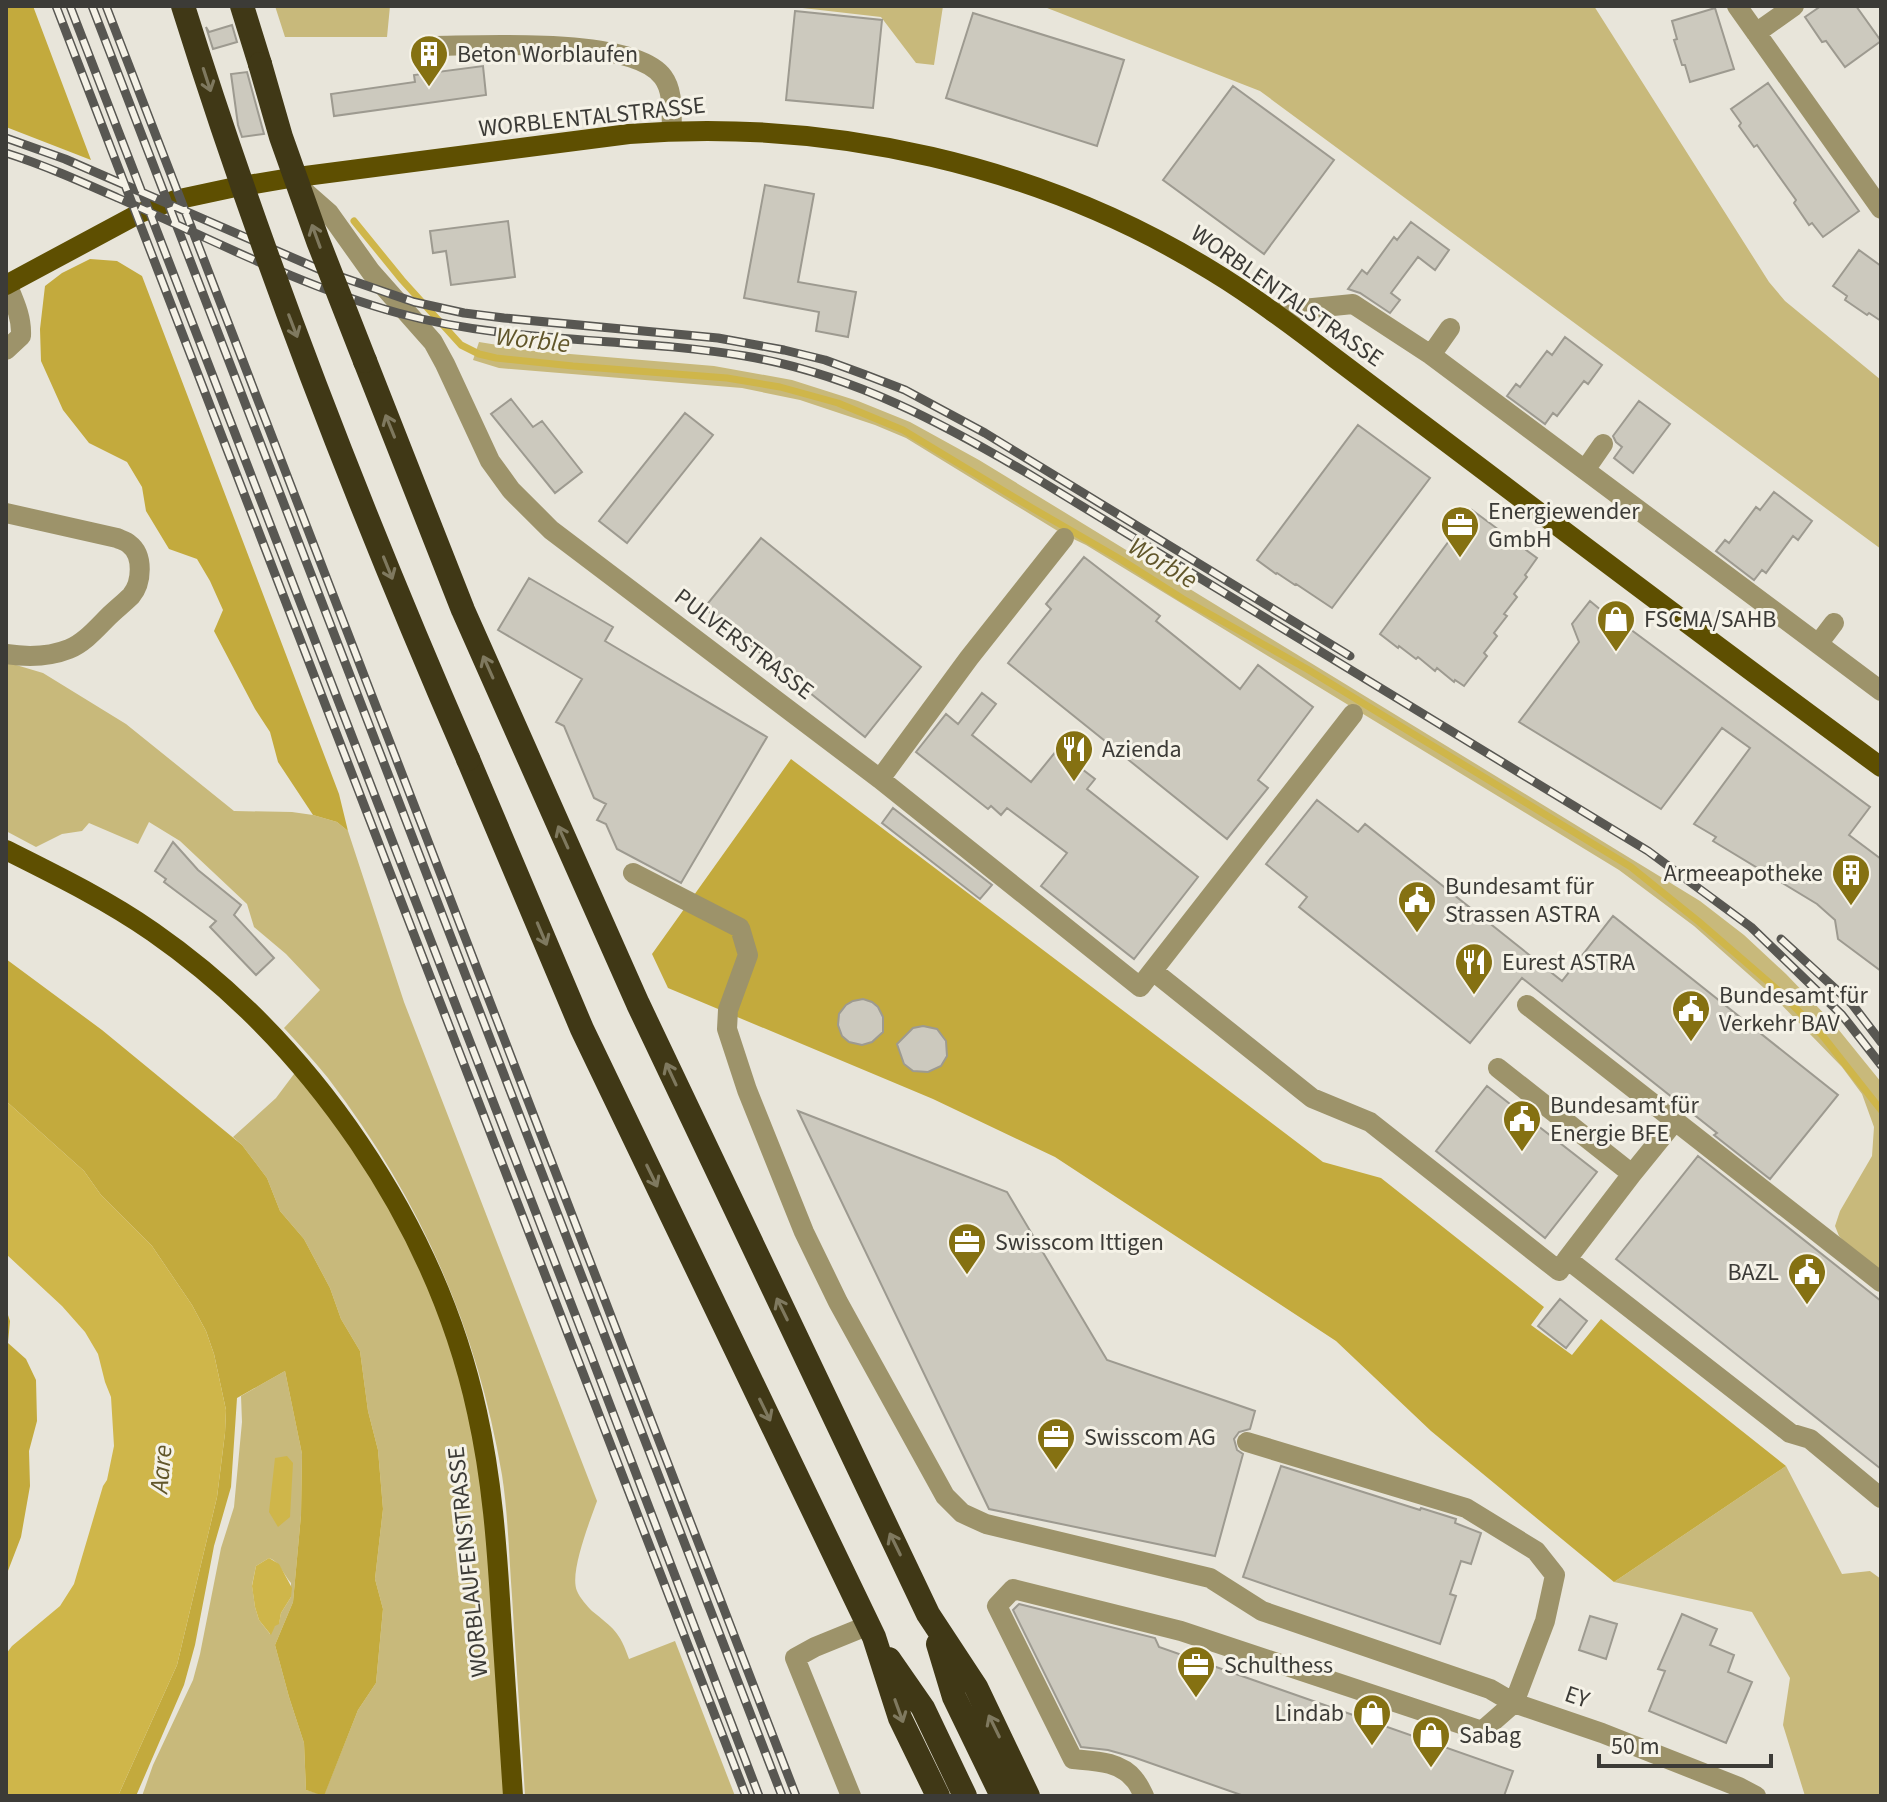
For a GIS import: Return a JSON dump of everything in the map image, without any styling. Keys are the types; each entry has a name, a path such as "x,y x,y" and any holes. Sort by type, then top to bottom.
{"highway":[{"path":"183,6 267,259 314,382 413,633 582,1029 872,1631 923,1708 965,1796"},
{"path":"242,6 281,137 318,241 463,610 519,738 644,1017 928,1614 976,1687 1028,1796"},
{"path":"928,1614 954,1697 1002,1796"},
{"path":"872,1631 900,1718 938,1796"}],"main road":[{"name":"WORBLENTALSTRASSE","path":"6,284 140,213 175,200 290,178 629,134 672,130 777,133 905,151 1003,176 1063,196 1146,233 1214,272 1273,312 1881,767"},
{"name":"WORBLAUFENSTRASSE","path":"6,850 127,915 194,963 236,999 319,1087 364,1149 410,1228 456,1337 477,1410 487,1465 497,1544 513,1796"}],"street":[{"path":"1737,6 1881,209"},
{"path":"1756,33 1794,6"},
{"path":"430,46 592,48 644,62 661,74 668,85 672,130"},
{"name":"PULVERSTRASSE","path":"290,178 329,213 371,272 433,342 490,461 530,511 880,779 1140,987 1153,971"},
{"path":"6,284 22,326 21,336 6,350"},
{"path":"1273,312 1353,304 1431,355 1881,691"},
{"path":"1431,355 1450,328"},
{"path":"1585,470 1603,444"},
{"path":"6,513 117,538 130,544 135,551 140,574 139,583 132,594 83,641 70,649 30,656 6,654"},
{"path":"880,779 969,658 1064,538"},
{"path":"1818,644 1834,623"},
{"path":"1353,714 1153,971 1312,1098 1370,1122 1559,1271 1675,1121"},
{"name":"EY","path":"633,873 740,928 748,955 728,1010 727,1029 747,1090 804,1232 838,1302 945,1496 962,1513 986,1524 1210,1578 1262,1611 1490,1689 1514,1703 1616,1738 1756,1796"},
{"path":"1527,1005 1881,1282"},
{"path":"1498,1068 1632,1174"},
{"path":"1567,1259 1790,1433 1810,1439 1881,1498"},
{"path":"1144,1796 1138,1769 1073,1759 997,1606 1013,1589 1181,1631 1482,1731 1514,1703 1545,1621 1555,1575 1536,1551 1466,1508 1247,1442"},
{"path":"851,1796 795,1658 815,1647 872,1631"}],"shaded area":[{"path":"6,6 33,6 91,160 6,127"},
{"path":"275,6 390,6 387,37 285,37"},
{"path":"785,6 943,6 934,65 916,63 881,17"},
{"path":"1042,6 1594,6 1769,282 1785,301 1881,380 1881,549 1260,91"},
{"path":"90,259 117,261 142,276 339,794 348,831 337,822 313,815 278,762 270,732 214,631 223,610 197,559 169,549 146,511 142,487 127,462 89,443 63,410 41,361 40,329 45,286 62,273"},
{"path":"479,342 534,351 714,366 792,380 910,422 979,460 1700,901 1744,935 1786,974 1834,1024 1881,1082 1881,1272 1846,1244 1835,1226 1840,1211 1872,1156 1874,1127 1862,1094 1842,1067 1773,996 1694,926 1619,870 906,438 800,400 742,388 499,368 473,360"},
{"path":"6,662 43,673 126,724 234,811 313,815 337,822 348,831 404,1002 597,1501 578,1560 577,1591 590,1609 615,1631 629,1659 675,1641 735,1796 525,1796 506,1505 491,1420 460,1316 416,1217 361,1123 328,1078 284,1028 320,990 286,954 254,927 247,904 180,841 149,822 138,844 89,823 82,831 62,834 36,847 6,831"},
{"path":"791,759 1323,1162 1381,1178 1544,1307 1531,1325 1572,1355 1601,1319 1786,1466 1614,1582 1431,1431 1336,1341 1055,1157 933,1099 668,988 652,954"},
{"path":"6,959 102,1030 242,1145 267,1178 280,1211 304,1239 330,1288 341,1319 360,1351 368,1411 378,1450 383,1509 375,1579 383,1609 376,1683 358,1710 324,1796 306,1790 304,1743 275,1645 293,1602 301,1515 302,1454 285,1371 237,1398 231,1487 214,1546 184,1685 136,1796 118,1796 177,1665 217,1497 226,1410 206,1331 152,1246 101,1195 84,1171 6,1101"},
{"path":"300,1066 409,1229 476,1410 512,1796 142,1796 153,1765 193,1680 200,1654 221,1548 234,1507 242,1422 241,1396 285,1371 302,1454 301,1515 293,1602 275,1645 304,1743 306,1790 324,1795 358,1710 376,1683 383,1609 375,1579 383,1509 378,1450 368,1411 360,1351 341,1319 330,1288 304,1239 280,1211 267,1178 233,1137 276,1098","holes":["269,1558 291,1583 291,1597 270,1634 259,1620 252,1585 256,1566"]},
{"path":"6,1309 10,1321 8,1343 26,1359 36,1380 37,1421 29,1451 30,1486 21,1537 6,1576"},
{"path":"1786,1466 1842,1574 1870,1571 1881,1579 1881,1796 1805,1796 1783,1725 1790,1678 1752,1612 1614,1582"}],"water":[{"name":"Aare","path":"6,1101 84,1171 101,1195 152,1246 206,1331 226,1410 217,1497 177,1665 118,1796 6,1796 6,1654 60,1606 74,1584 107,1480 114,1446 111,1397 98,1354 85,1332 62,1306 6,1254"},
{"path":"287,1456 293,1463 290,1517 278,1527 269,1512 275,1458"},
{"path":"269,1558 279,1564 292,1588 279,1624 271,1635 259,1620 252,1586 256,1566"}],"building":[{"path":"1821,6 1856,6 1881,41 1845,67 1805,17"},
{"path":"1715,8 1734,69 1690,82 1674,40 1677,39 1672,21"},
{"path":"795,11 882,20 873,108 786,100"},
{"path":"973,13 1124,60 1097,146 946,98"},
{"path":"232,25 237,42 213,49 206,27 209,32"},
{"name":"Beton Worblaufen","path":"483,66 486,95 334,116 331,94 415,82 414,75"},
{"path":"247,72 264,134 242,137 231,74"},
{"path":"1768,83 1859,211 1823,237 1812,223 1809,225 1794,203 1796,200 1757,145 1754,147 1739,126 1741,123 1731,109"},
{"path":"1233,86 1334,160 1264,254 1163,180"},
{"path":"765,185 814,194 798,282 856,292 848,337 816,331 819,312 744,298"},
{"path":"508,221 515,277 451,285 446,251 433,253 430,231"},
{"path":"1411,222 1449,250 1435,270 1418,257 1391,293 1400,300 1390,313 1360,293 1348,289 1362,270 1367,274 1394,237 1397,240"},
{"path":"1859,250 1881,266 1881,321 1845,300 1847,296 1833,286"},
{"path":"1565,337 1602,365 1588,384 1584,381 1557,416 1553,413 1545,424 1507,396 1516,384 1520,387 1547,351 1552,355"},
{"path":"511,399 533,427 542,421 582,472 555,493 491,414"},
{"path":"1639,401 1670,424 1633,473 1614,458 1622,447 1613,436"},
{"path":"685,413 713,435 627,543 599,521"},
{"path":"1358,425 1430,478 1332,608 1257,560"},
{"path":"1774,492 1812,521 1798,540 1793,536 1766,573 1762,570 1754,580 1716,551 1725,540 1729,543 1756,507 1760,510"},
{"path":"1472,510 1537,558 1514,594 1517,597 1504,614 1507,616 1494,633 1497,636 1484,653 1487,656 1464,686 1437,668 1435,671 1380,634"},
{"path":"761,538 921,667 865,737 704,608"},
{"path":"1084,557 1160,616 1156,621 1240,689 1258,665 1313,707 1258,780 1268,788 1227,839 1008,663 1051,609 1046,604"},
{"path":"529,578 613,627 605,641 767,737 681,883 617,849 606,824 597,820 606,804 594,798 564,726 556,722 582,679 498,630"},
{"path":"1590,601 1870,807 1849,835 1881,859 1881,971 1838,939 1835,920 1817,904 1713,841 1716,837 1694,824 1750,748 1722,728 1661,809 1519,722 1579,642 1572,624"},
{"path":"982,693 996,704 972,735 1031,782 1057,750 1095,779 1087,789 1198,877 1134,959 1041,886 1067,853 1007,808 1001,815 991,806 988,809 916,752 946,714 958,724"},
{"path":"1317,800 1358,832 1365,824 1562,981 1613,916 1838,1095 1770,1179 1522,978 1470,1043 1299,907 1307,897 1266,864"},
{"path":"893,808 992,885 980,899 882,823"},
{"path":"173,842 198,870 241,905 234,915 274,958 256,975 210,927 216,921 164,882 166,879 155,871"},
{"path":"863,999 878,1007 883,1017 883,1032 872,1042 862,1045 849,1042 842,1036 838,1025 839,1014 846,1005"},
{"path":"923,1026 937,1029 946,1041 947,1056 941,1066 928,1072 913,1071 904,1064 897,1044 913,1028"},
{"path":"1487,1086 1597,1172 1545,1238 1436,1151"},
{"name":"Swisscom Ittigen","path":"798,1111 1007,1192 1107,1360 1255,1411 1250,1429 1239,1432 1234,1439 1237,1450 1243,1454 1215,1556 989,1509"},
{"path":"1698,1156 1881,1301 1881,1469 1616,1259"},
{"path":"1560,1299 1587,1321 1566,1348 1538,1326"},
{"path":"1281,1466 1456,1519 1455,1523 1481,1533 1471,1564 1461,1561 1450,1594 1456,1596 1440,1644 1243,1577"},
{"path":"1019,1604 1155,1638 1159,1647 1513,1771 1504,1796 1244,1796 1133,1757 1081,1747 1013,1610"},
{"path":"1682,1614 1717,1629 1710,1645 1734,1655 1728,1672 1752,1682 1726,1743 1649,1711 1665,1671 1658,1669"},
{"path":"1590,1616 1617,1624 1606,1659 1579,1650"}],"waterway":[{"name":"Worble","path":"354,221 461,345 479,354 573,366 727,378 780,387 838,403 903,430 1183,599 1307,669 1631,867 1779,991 1822,1035 1881,1110"}],"railway":[{"path":"56,6 746,1796"},
{"path":"70,6 590,1353"},
{"path":"92,6 782,1796"},
{"path":"106,6 796,1796"},
{"path":"6,138 65,159 321,270 414,302 504,318 718,338 825,360 905,390 985,433 1350,656"},
{"path":"6,153 77,180 291,276 398,313 484,330 702,350 785,364 861,389 934,421 1039,480 1648,851 1751,927 1842,1015 1881,1065"},
{"path":"1781,939 1852,1004 1881,1042"},
{"path":"587,1345 759,1796"}],"place":[{"name":"Beton Worblaufen","path":"429,88"},
{"name":"Energiewender GmbH","path":"1460,559"},
{"name":"FSCMA/SAHB","path":"1616,653"},
{"name":"Azienda","path":"1074,783"},
{"name":"Armeeapotheke","path":"1851,907"},
{"name":"Bundesamt für Strassen ASTRA","path":"1417,934"},
{"name":"Eurest ASTRA","path":"1474,996"},
{"name":"Bundesamt für Verkehr BAV","path":"1691,1043"},
{"name":"Bundesamt für Energie BFE","path":"1522,1153"},
{"name":"Swisscom Ittigen","path":"967,1276"},
{"name":"BAZL","path":"1807,1306"},
{"name":"Swisscom AG","path":"1056,1471"},
{"name":"Schulthess","path":"1196,1699"},
{"name":"Lindab","path":"1372,1747"},
{"name":"Sabag","path":"1431,1769"}]}
